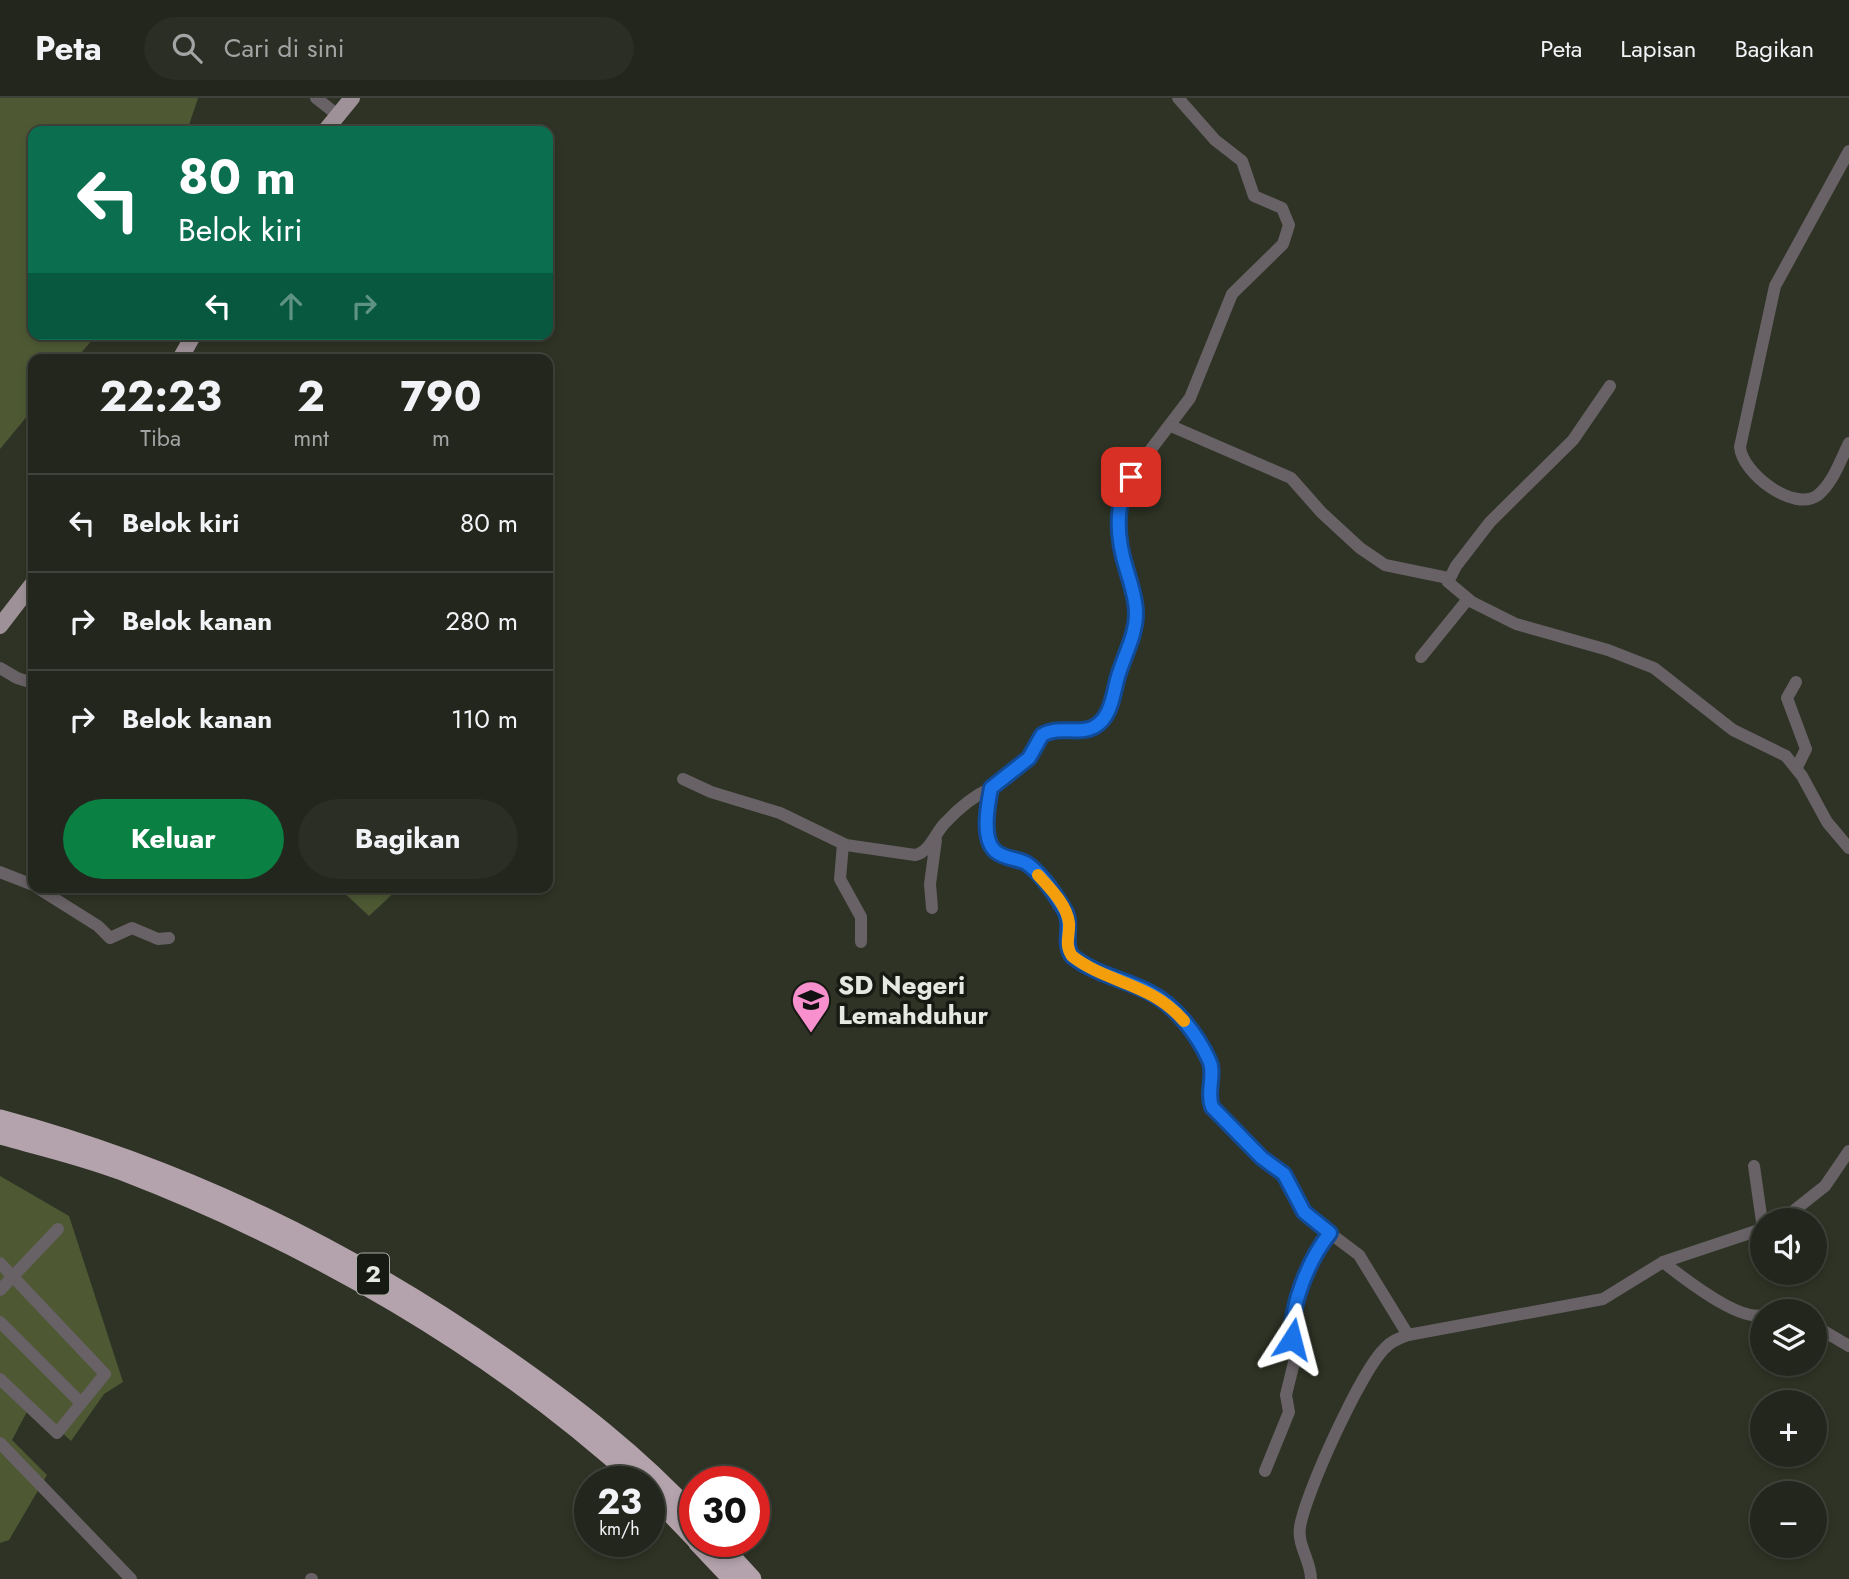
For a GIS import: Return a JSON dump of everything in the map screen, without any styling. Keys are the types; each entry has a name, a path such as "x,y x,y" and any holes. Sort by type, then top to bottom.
{"highway":[{"name":"2","path":"0,1119 122,1156 231,1199 314,1241 436,1310 544,1385 624,1447 679,1501"},
{"name":"2","path":"0,1135 120,1170 224,1214 307,1255 427,1323 534,1396 621,1466"},
{"path":"665,1508 679,1522"},
{"path":"712,1557 732,1579"},
{"path":"732,1557 752,1579"}],"main road":[{"path":"330,126 352,98"},
{"path":"0,626 28,590"}],"street":[{"path":"316,98 339,116"},
{"path":"683,779 711,792 780,813 843,844 915,855 924,852 937,832 968,801 991,788 1029,758 1042,735 1062,728 1092,728 1103,719 1110,707 1122,663 1134,636 1136,619 1135,597 1122,556 1119,521 1121,496 1136,469 1190,398 1232,294 1279,249 1286,238 1289,225 1283,208 1254,196 1242,161 1215,139 1178,98"},
{"path":"1849,151 1775,286 1740,447 1745,464 1759,479 1789,496 1804,500 1817,496 1824,490 1849,443"},
{"path":"1448,578 1502,508 1573,440 1610,386"},
{"path":"1171,426 1291,478 1360,548 1385,565 1448,578"},
{"path":"1448,578 1449,583 1468,599 1522,626 1608,650 1644,664 1663,674 1698,705 1733,730 1751,741 1780,752 1797,767 1827,822 1849,848"},
{"path":"1421,657 1468,599"},
{"path":"0,668 28,681"},
{"path":"1796,682 1787,698 1806,749 1797,767"},
{"path":"991,788 987,820 990,842 996,852 1027,864 1056,896 1069,920 1067,944 1072,956 1153,994 1180,1016 1210,1061 1209,1096 1212,1107 1262,1158 1284,1174 1304,1212 1359,1255 1408,1335"},
{"path":"932,908 930,884 937,832"},
{"path":"843,844 840,879 861,917 861,942"},
{"path":"0,872 28,882"},
{"path":"46,893 98,926 110,938 132,928 158,939 169,938"},
{"path":"1798,1208 1825,1186 1849,1151"},
{"path":"1754,1166 1760,1208"},
{"path":"0,1290 58,1229"},
{"path":"1265,1471 1289,1412 1286,1395 1297,1350 1292,1331 1302,1285 1313,1256 1330,1233"},
{"path":"1311,1579 1310,1564 1299,1529 1310,1495 1367,1373 1385,1348 1408,1335 1596,1300 1611,1294 1663,1262 1750,1233"},
{"path":"1663,1262 1718,1299 1750,1314"},
{"path":"0,1263 105,1374 57,1433 0,1379"},
{"path":"0,1322 81,1403"},
{"path":"1827,1333 1849,1346"},
{"path":"0,1443 131,1579"}],"green space":[{"path":"0,98 198,98 189,126 28,126 28,340 92,340 80,354 28,354 28,415 0,449"},
{"path":"344,893 394,893 369,916"},
{"path":"0,1176 69,1216 123,1382 104,1394 71,1441 31,1404 12,1440 47,1475 9,1540 0,1543"}],"slow traffic":[{"path":"1038,875 1056,896 1067,915 1067,944 1072,956 1153,994 1184,1021"}],"place":[{"name":"SD Negeri Lemahduhur","path":"811,1034"}],"route":[{"path":"1131,477 1121,496 1119,521 1122,556 1136,609 1135,629 1122,663 1112,702 1103,719 1092,728 1062,728 1042,735 1029,758 991,788 987,820 990,842 996,852 1027,864 1056,896 1069,920 1067,944 1072,956 1153,994 1180,1016 1210,1061 1212,1073 1209,1096 1212,1107 1262,1158 1284,1174 1307,1216 1330,1233 1309,1263 1292,1339"}]}
